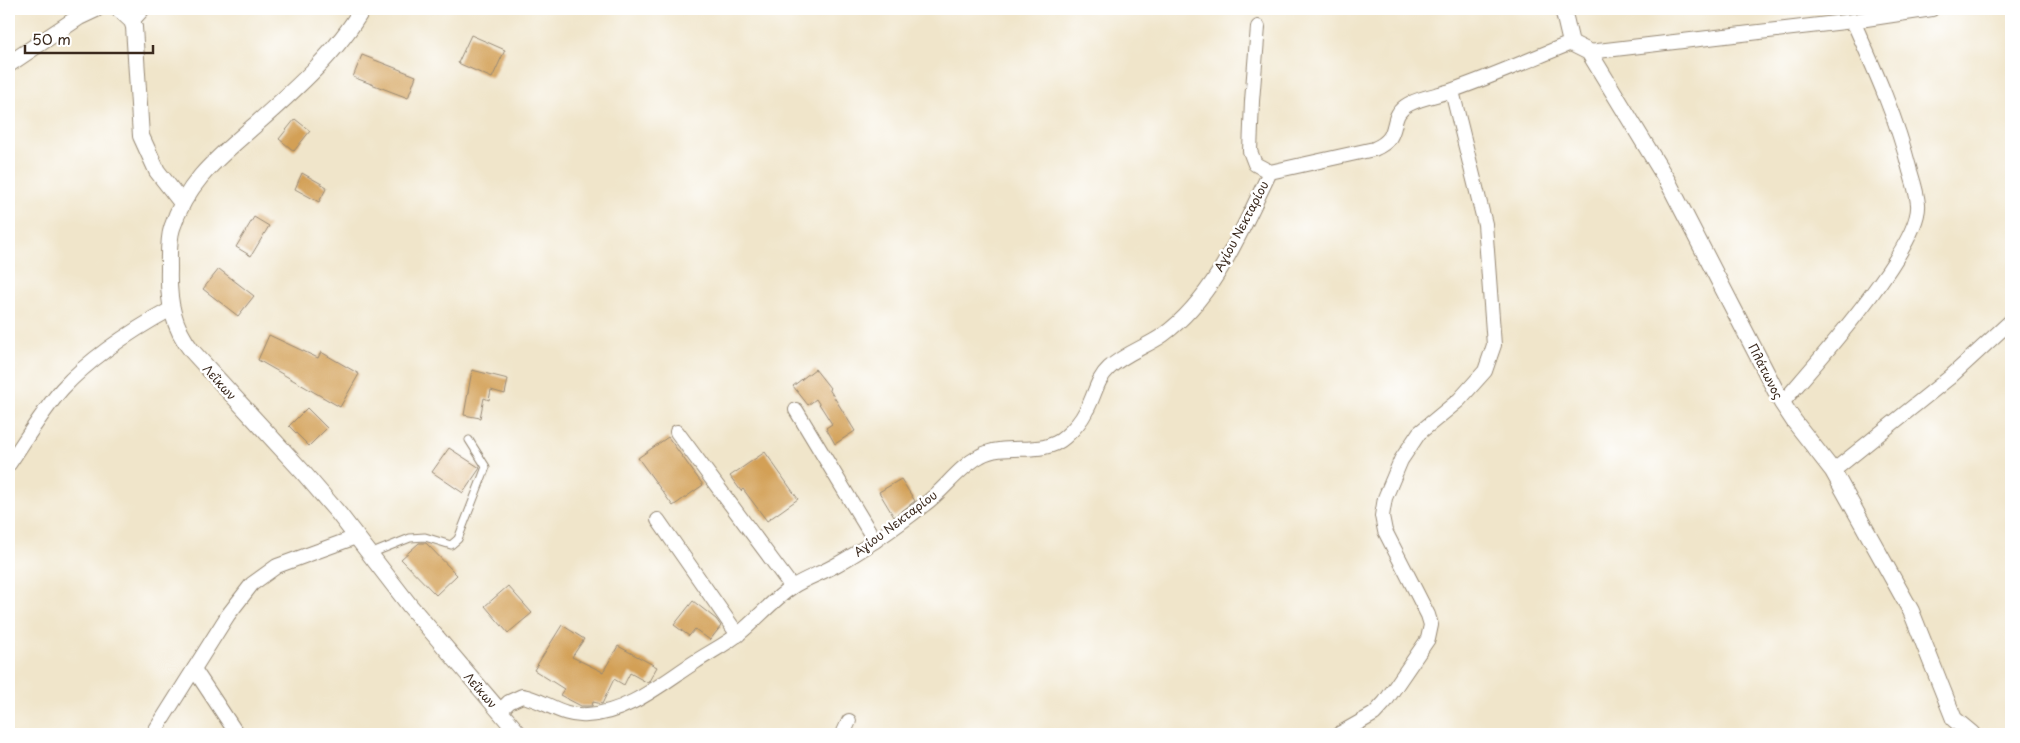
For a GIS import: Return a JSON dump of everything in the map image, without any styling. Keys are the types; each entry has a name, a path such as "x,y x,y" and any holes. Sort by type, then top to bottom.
{"street":[{"path":"9,64 79,17 96,9"},
{"path":"119,9 137,15 141,136 156,172 182,203"},
{"name":"Λεΐκων","path":"362,9 343,36 296,88 198,177 182,203 171,230 168,282 171,309 180,333 192,351 302,470 416,613 519,734"},
{"path":"1563,9 1571,44 1589,52 1853,21 1928,9"},
{"path":"1782,403 1854,318 1904,247 1915,225 1919,205 1902,138 1853,21"},
{"path":"1258,27 1250,118 1250,152 1255,164 1270,172"},
{"name":"Αγίου Νεκταρίου","path":"500,711 509,702 522,696 558,711 577,715 599,714 617,709 634,701 738,635 792,587 837,564 928,502 959,471 981,455 1002,448 1043,448 1062,440 1076,426 1087,410 1098,381 1107,369 1120,359 1162,335 1202,295 1232,247 1270,172 1374,149 1386,144 1393,136 1394,121 1400,110 1410,103 1452,91 1571,44"},
{"name":"Πλάτωνος","path":"1589,52 1668,182 1782,403 1833,471 1911,611 1954,719 1972,734"},
{"path":"1342,733 1374,714 1386,702 1428,639 1430,626 1428,615 1385,531 1382,516 1385,498 1401,460 1419,433 1459,400 1485,371 1494,346 1484,224 1452,91"},
{"path":"9,464 42,415 71,380 118,342 171,309"},
{"path":"1833,471 1948,378 2011,321"},
{"path":"796,410 874,540"},
{"path":"677,432 792,587"},
{"path":"658,520 738,635"},
{"path":"153,734 236,603 258,579 277,566 293,559 356,537"},
{"path":"194,670 237,734"},
{"path":"843,734 849,721"}],"lane":[{"path":"369,554 410,538 425,537 451,545 458,539 486,467 469,440"}],"building":[{"path":"471,35 505,50 492,78 458,63"},
{"path":"362,55 416,76 408,98 353,77"},
{"path":"295,119 310,131 294,151 279,139"},
{"path":"302,173 327,187 319,202 295,189"},
{"path":"254,217 269,226 251,256 236,247"},
{"path":"219,269 254,296 238,316 203,289"},
{"path":"269,335 318,358 321,352 359,374 340,407 258,360"},
{"path":"815,369 830,388 855,431 835,444 826,428 832,424 816,399 808,405 793,386"},
{"path":"472,370 508,379 505,394 491,390 489,400 484,398 480,418 464,415"},
{"path":"307,408 327,428 309,446 289,426"},
{"path":"668,437 703,485 673,506 638,458"},
{"path":"449,448 480,468 463,493 432,472"},
{"path":"765,452 798,499 767,521 743,489 741,491 730,476"},
{"path":"901,479 915,501 894,517 879,492"},
{"path":"419,543 426,543 457,575 436,595 401,559"},
{"path":"508,586 532,613 508,633 485,606"},
{"path":"693,601 716,619 721,626 710,640 695,629 689,636 674,625"},
{"path":"562,625 584,639 572,657 603,672 618,646 657,667 648,683 630,673 624,685 614,679 602,704 593,702 592,706 581,706 560,695 564,689 534,670"}]}
